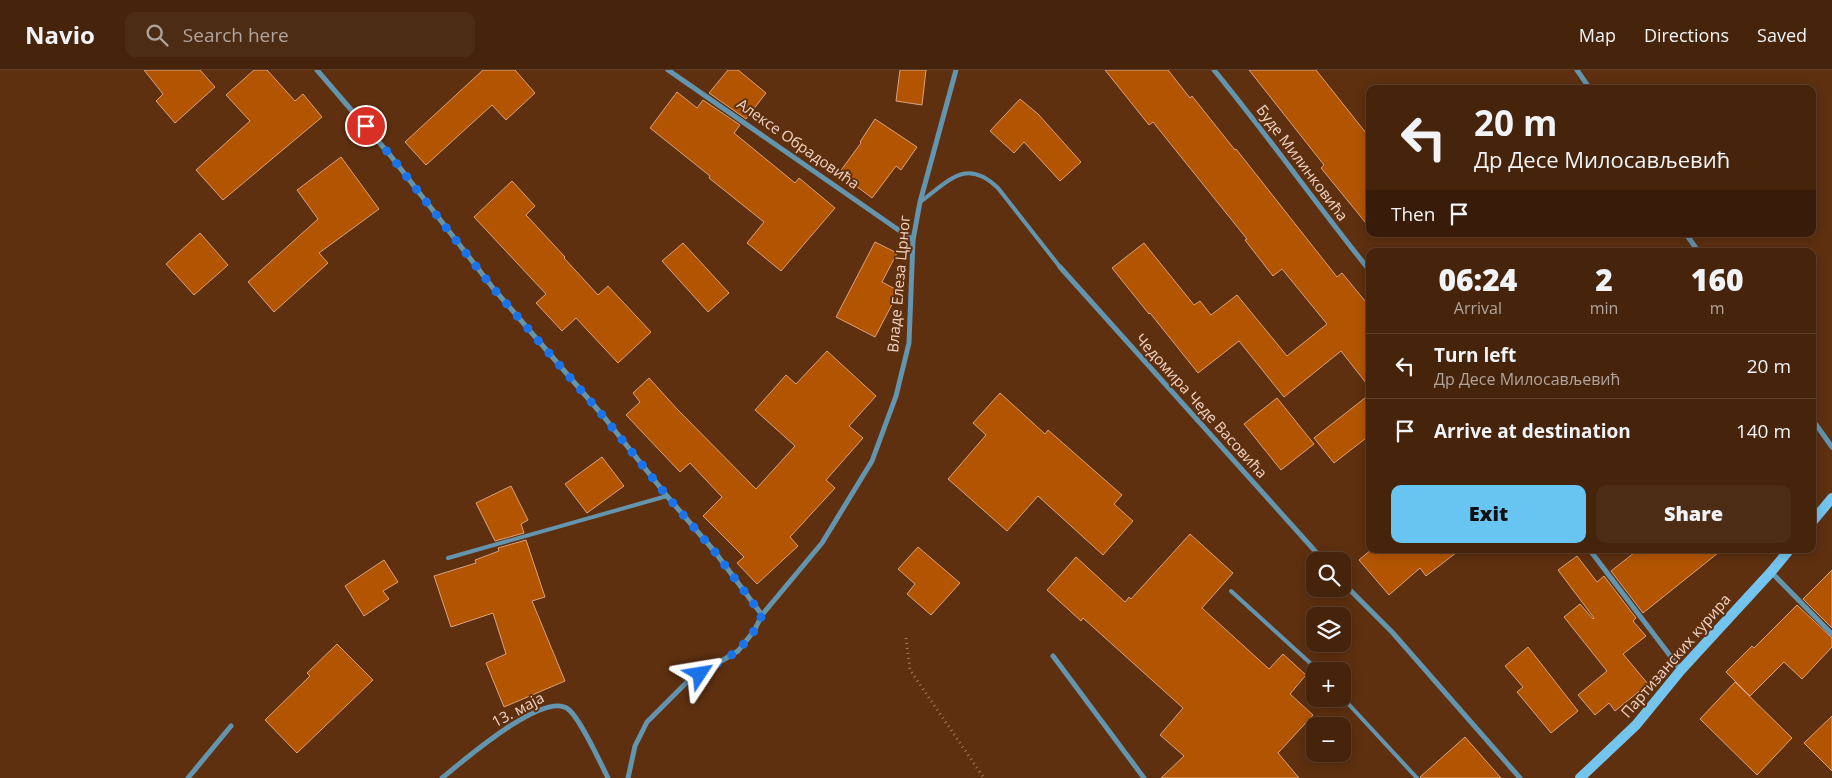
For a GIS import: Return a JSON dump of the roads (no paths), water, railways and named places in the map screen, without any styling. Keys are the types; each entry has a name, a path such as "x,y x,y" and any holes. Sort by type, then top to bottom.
{"street":[{"path":"317,70 390,155 493,288 604,417 667,496 715,552 762,615"},
{"name":"Алексе Обрадовића","path":"668,70 914,240"},
{"name":"Владе Елеза Црног","path":"628,778 635,746 647,722 688,682 738,651 754,631 762,615 822,543 872,461 896,396 909,342 914,240 920,202 956,70"},
{"name":"Буде Милинковића","path":"1214,70 1256,121 1366,267"},
{"path":"1577,70 1587,85"},
{"path":"1688,237 1696,248"},
{"name":"Чедомира Чеде Васовића","path":"1060,266 1316,552"},
{"path":"1816,425 1832,448"},
{"path":"1816,517 1832,498"},
{"path":"1592,553 1681,670"},
{"name":"Партизанских курира","path":"1582,777 1636,725 1681,670 1787,553"},
{"path":"1771,572 1832,634"},
{"path":"1351,591 1392,632 1520,778"},
{"path":"1053,656 1144,778"},
{"name":"13. маја","path":"442,778 505,728 556,704 567,708 576,719 608,778"},
{"path":"188,778 231,726"}],"lane":[{"path":"920,202 958,174 974,172 988,178 1060,266"},
{"path":"448,558 667,496"},
{"path":"1230,591 1309,662"},
{"path":"1351,707 1417,778"}]}
